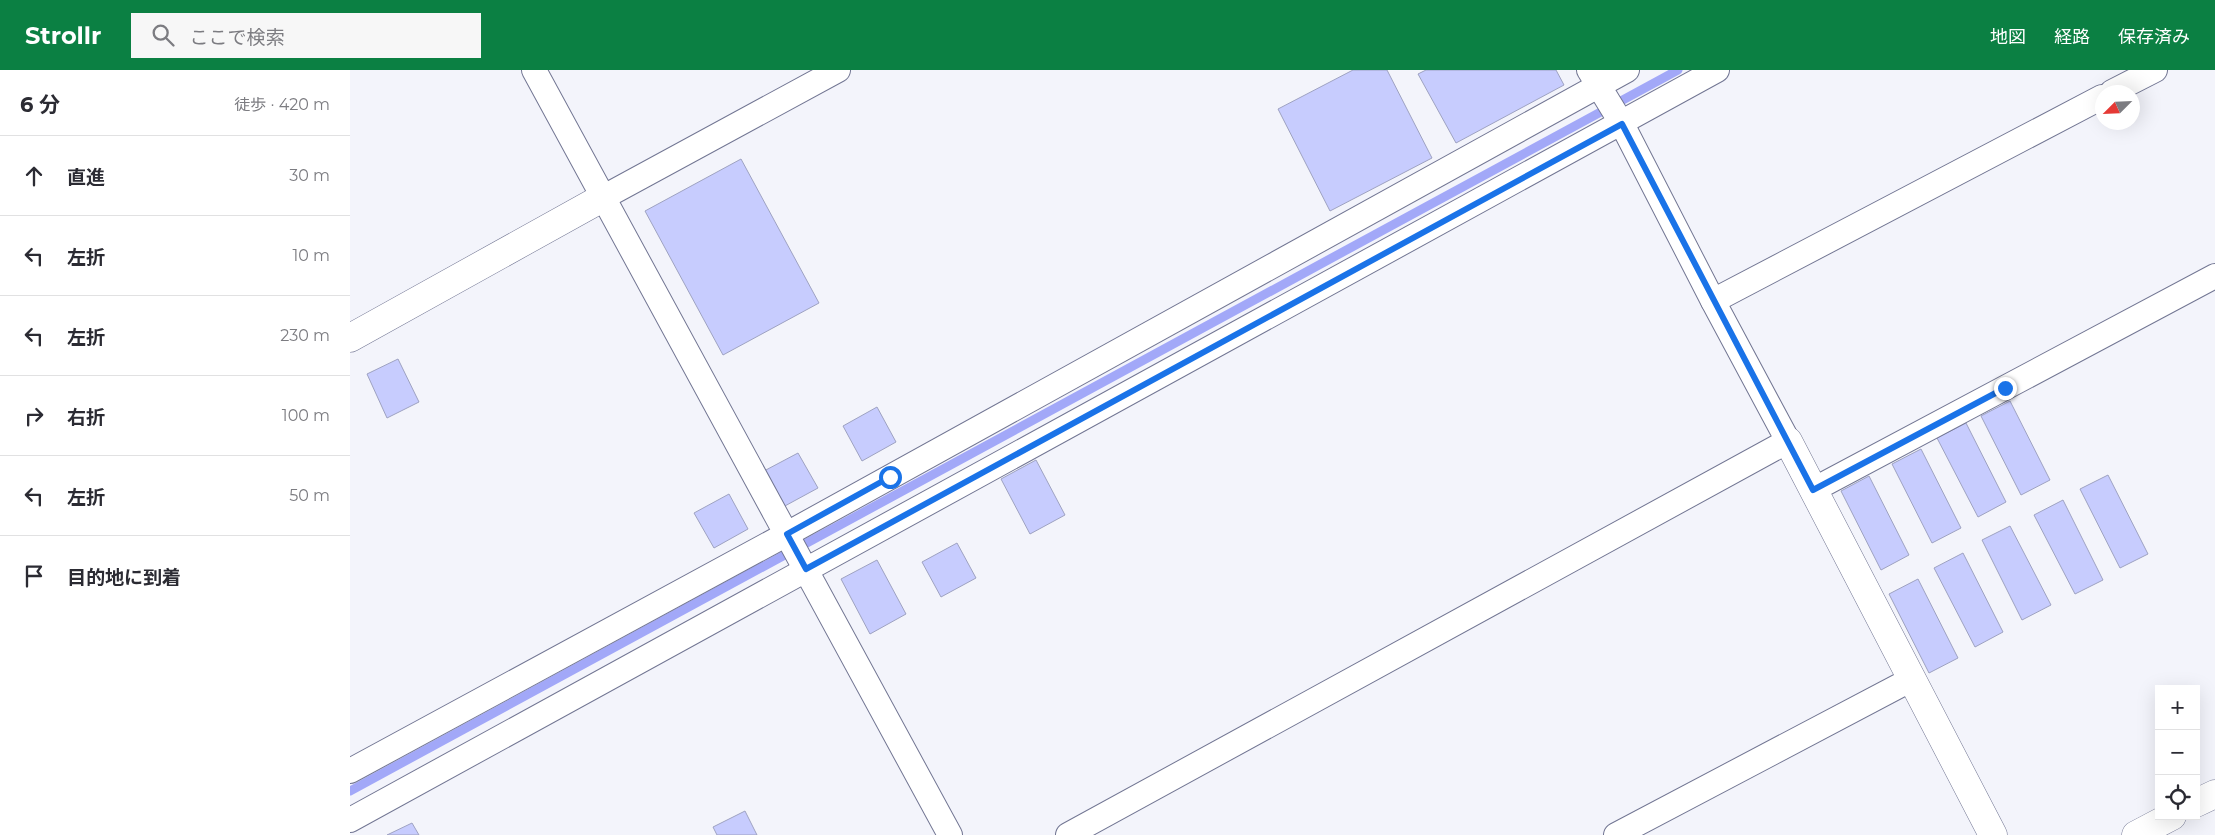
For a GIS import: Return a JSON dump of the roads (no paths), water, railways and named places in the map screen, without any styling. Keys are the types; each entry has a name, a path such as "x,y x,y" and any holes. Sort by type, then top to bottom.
{"street":[{"path":"534,70 950,835"},
{"path":"350,338 838,70"},
{"path":"350,771 787,534 1593,78 1626,70"},
{"path":"350,820 1718,70"},
{"path":"2126,85 2155,70"},
{"path":"1593,78 1622,124 1994,835"},
{"path":"1713,301 2095,101"},
{"path":"1813,490 2215,276"},
{"path":"1068,835 1788,441"},
{"path":"1616,835 1912,679"},
{"path":"2200,802 2215,794"},
{"path":"2136,835 2164,820"}],"waterway":[{"path":"350,791 1678,70"}]}
